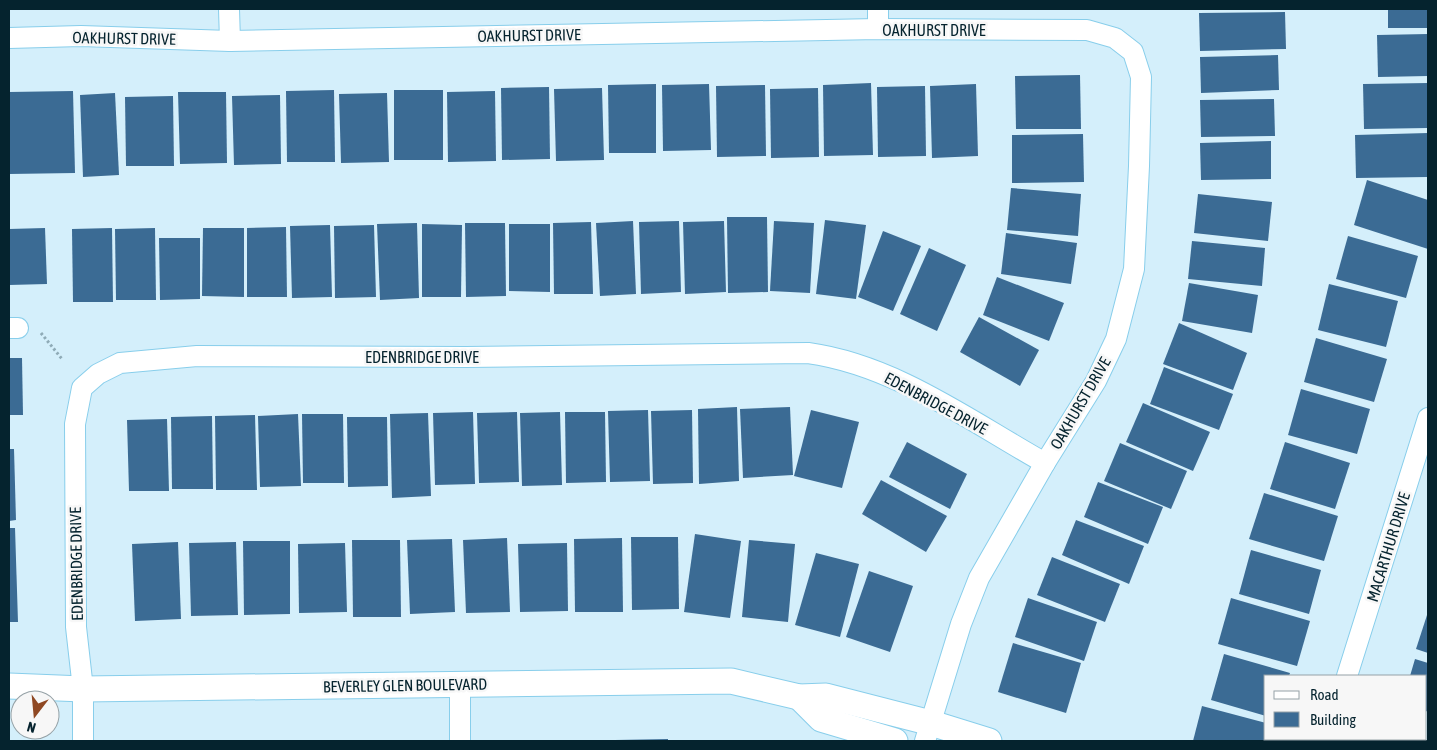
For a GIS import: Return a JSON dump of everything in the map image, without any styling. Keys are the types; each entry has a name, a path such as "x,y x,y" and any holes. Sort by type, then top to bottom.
{"street":[{"path":"229,9 230,40"},
{"path":"878,9 878,29"},
{"name":"OAKHURST DRIVE","path":"9,38 81,36 230,40 878,29 1087,30 1115,38 1133,52 1141,76 1134,269 1116,339 1096,381 1045,463 979,578 961,624 928,732"},
{"name":"EDENBRIDGE DRIVE","path":"83,741 83,689 76,626 75,424 82,388 98,374 120,362 197,356 466,357 808,353 830,356 864,366 908,384 1045,463"},
{"name":"MACARTHUR DRIVE","path":"1347,675 1428,418"},
{"name":"BEVERLEY GLEN BOULEVARD","path":"9,686 83,689 731,681 799,697 826,696 928,732 989,741"},
{"path":"460,684 460,741"},
{"path":"799,697 821,719 895,741"}],"path":[{"path":"41,333 62,359"}],"building":[{"path":"1388,9 1428,9 1428,28 1388,28"},
{"path":"1285,12 1286,49 1200,51 1199,13"},
{"path":"1428,34 1428,76 1378,77 1377,35"},
{"path":"1278,55 1279,90 1201,93 1200,57"},
{"path":"1080,75 1081,129 1016,129 1015,76"},
{"path":"871,83 873,155 824,156 823,85"},
{"path":"1428,83 1428,128 1364,129 1363,84"},
{"path":"656,84 656,153 609,153 608,85"},
{"path":"709,84 711,150 663,151 662,85"},
{"path":"976,84 978,156 932,158 930,86"},
{"path":"765,85 766,156 717,157 716,86"},
{"path":"925,86 926,156 878,157 877,87"},
{"path":"549,87 550,159 502,160 501,88"},
{"path":"602,88 604,160 556,161 554,89"},
{"path":"818,88 819,157 771,158 770,89"},
{"path":"334,90 335,162 287,162 286,91"},
{"path":"394,90 443,90 443,160 394,160"},
{"path":"73,91 75,173 9,174 9,92"},
{"path":"495,91 496,161 448,162 447,92"},
{"path":"178,92 226,92 227,163 180,164"},
{"path":"115,93 119,175 83,177 80,95"},
{"path":"387,93 389,162 341,163 339,94"},
{"path":"280,95 281,164 234,165 232,96"},
{"path":"173,96 174,166 126,166 125,97"},
{"path":"1274,99 1275,136 1201,137 1200,100"},
{"path":"1428,133 1428,177 1356,178 1355,135"},
{"path":"1083,134 1084,182 1012,183 1012,135"},
{"path":"1271,141 1271,179 1201,180 1200,143"},
{"path":"1367,180 1428,200 1428,249 1354,225"},
{"path":"1011,188 1081,194 1078,236 1007,230"},
{"path":"1198,194 1272,202 1268,241 1194,233"},
{"path":"727,217 767,217 768,292 728,293"},
{"path":"825,220 866,225 856,299 816,294"},
{"path":"633,221 636,294 600,296 596,223"},
{"path":"679,221 681,292 641,294 639,222"},
{"path":"724,221 726,292 685,294 683,222"},
{"path":"774,221 814,223 810,293 770,291"},
{"path":"591,222 593,294 554,294 553,223"},
{"path":"417,223 419,298 380,300 377,224"},
{"path":"465,223 505,223 506,296 466,297"},
{"path":"422,224 462,225 461,297 422,297"},
{"path":"509,224 550,224 550,292 509,291"},
{"path":"330,225 332,297 292,298 290,226"},
{"path":"374,225 376,297 335,298 334,226"},
{"path":"286,227 287,297 247,297 247,228"},
{"path":"45,228 47,284 9,285 9,229"},
{"path":"112,228 113,302 73,302 72,229"},
{"path":"155,228 156,300 116,300 115,229"},
{"path":"203,228 244,228 244,297 202,296"},
{"path":"883,231 921,246 893,311 858,297"},
{"path":"1006,233 1077,243 1071,284 1001,274"},
{"path":"1348,236 1418,256 1406,298 1336,279"},
{"path":"159,238 200,238 200,299 160,300"},
{"path":"1192,241 1265,248 1262,286 1188,279"},
{"path":"929,248 966,265 937,331 900,314"},
{"path":"997,277 1064,303 1049,341 983,315"},
{"path":"1189,283 1258,295 1252,333 1182,321"},
{"path":"1329,284 1398,301 1386,347 1318,330"},
{"path":"979,317 1039,350 1020,386 960,352"},
{"path":"1179,323 1247,353 1233,390 1163,364"},
{"path":"1316,338 1387,359 1374,402 1304,382"},
{"path":"9,358 22,358 23,415 9,415"},
{"path":"1164,367 1233,394 1219,430 1150,404"},
{"path":"1301,389 1370,409 1357,454 1288,435"},
{"path":"1143,403 1210,432 1193,471 1126,442"},
{"path":"737,407 739,481 699,484 698,409"},
{"path":"790,407 793,475 743,478 740,409"},
{"path":"648,410 650,481 610,482 608,411"},
{"path":"692,410 693,483 653,484 651,411"},
{"path":"811,410 859,422 842,488 794,476"},
{"path":"473,412 475,484 435,485 433,413"},
{"path":"517,412 519,482 479,483 477,413"},
{"path":"560,412 562,485 522,486 520,413"},
{"path":"565,412 605,412 606,482 566,483"},
{"path":"428,413 431,496 392,498 390,414"},
{"path":"298,414 301,486 260,487 258,416"},
{"path":"302,414 343,414 344,483 303,483"},
{"path":"255,415 257,490 216,490 215,416"},
{"path":"212,416 213,489 172,489 171,417"},
{"path":"347,417 387,417 388,486 348,487"},
{"path":"167,419 169,491 129,491 127,420"},
{"path":"907,442 967,474 950,509 889,477"},
{"path":"1285,442 1350,463 1335,509 1270,489"},
{"path":"1120,443 1187,471 1171,509 1104,481"},
{"path":"9,449 14,449 16,520 9,521"},
{"path":"881,480 947,516 926,552 862,514"},
{"path":"1098,482 1163,507 1148,544 1084,517"},
{"path":"1264,493 1338,516 1324,561 1249,539"},
{"path":"1076,520 1144,546 1129,584 1062,555"},
{"path":"9,528 15,528 18,622 9,622"},
{"path":"695,534 741,541 730,618 684,612"},
{"path":"631,537 678,537 679,609 632,610"},
{"path":"507,538 510,612 466,613 463,540"},
{"path":"622,538 623,612 575,612 574,539"},
{"path":"452,539 455,612 410,614 407,540"},
{"path":"352,540 400,540 401,617 353,617"},
{"path":"749,540 795,544 788,622 742,617"},
{"path":"243,541 290,541 290,614 244,615"},
{"path":"178,542 181,619 135,621 132,544"},
{"path":"236,542 238,615 191,616 189,543"},
{"path":"345,543 347,612 299,613 298,544"},
{"path":"567,543 568,611 520,612 518,544"},
{"path":"1251,550 1321,570 1309,614 1239,594"},
{"path":"816,553 859,564 840,637 795,625"},
{"path":"1052,557 1120,584 1105,622 1037,595"},
{"path":"869,571 913,586 890,652 846,637"},
{"path":"1028,598 1097,622 1084,661 1015,637"},
{"path":"1231,598 1310,621 1297,666 1218,644"},
{"path":"1428,612 1428,653 1416,649"},
{"path":"1013,643 1081,663 1066,713 998,692"},
{"path":"1224,654 1290,673 1289,675 1264,675 1264,715 1211,700"},
{"path":"1415,659 1428,663 1428,712 1427,675 1410,675"},
{"path":"1202,706 1264,722 1264,741 1193,741"},
{"path":"668,739 668,741 615,741 615,740"},
{"path":"1418,740 1421,741 1390,741"}]}
